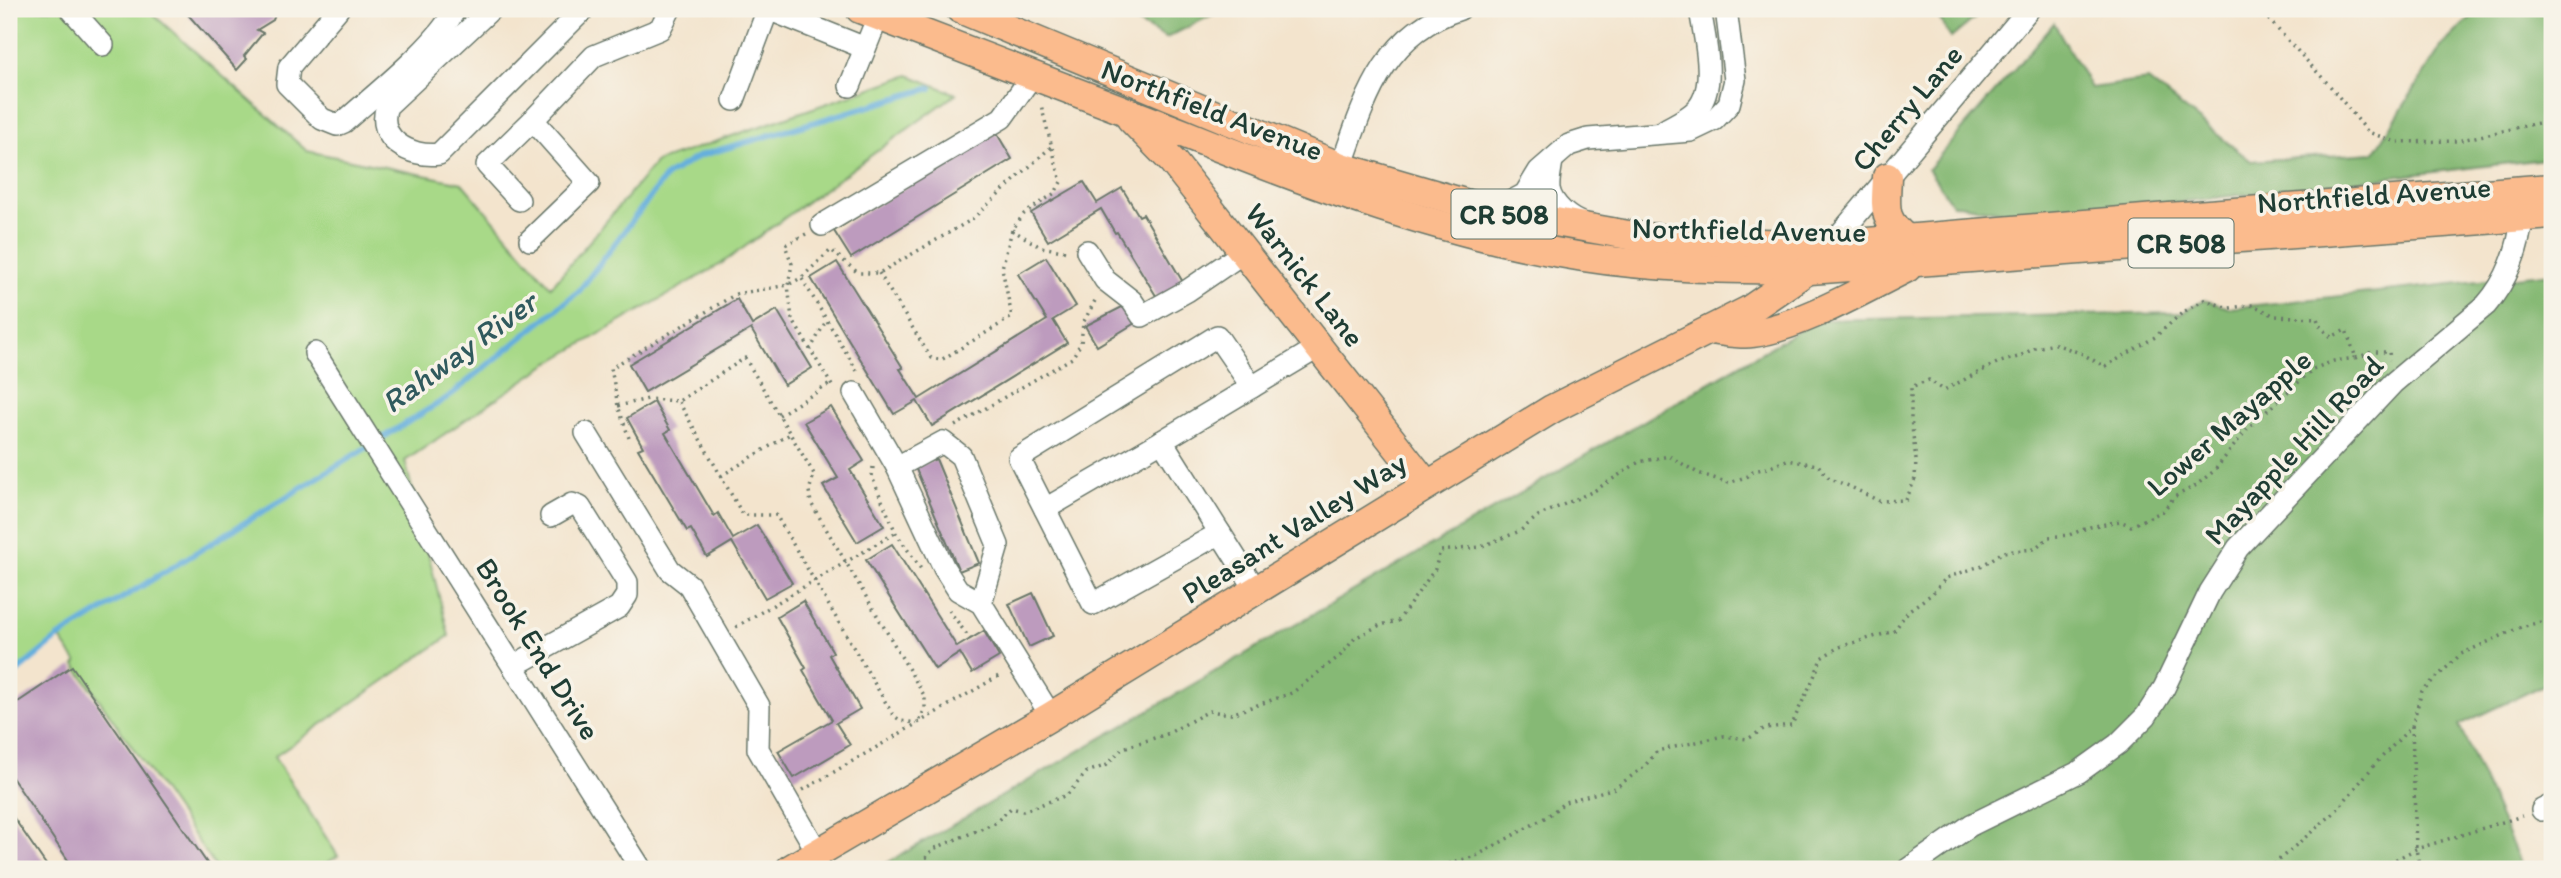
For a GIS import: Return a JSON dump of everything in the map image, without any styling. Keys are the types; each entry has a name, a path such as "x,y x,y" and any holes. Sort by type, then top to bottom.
{"main road":[{"name":"Northfield Avenue","path":"960,9 1341,167 1489,210 1634,236 1914,250 2552,215"},
{"name":"Northfield Avenue","path":"873,11 1032,76 1356,200 1455,230 1522,246 1584,257 1690,269 1810,270 1914,250 2552,188"},
{"path":"1184,134 1194,106"},
{"name":"Warnick Lane","path":"1124,112 1173,162 1427,485"},
{"path":"1707,330 1752,334 1815,313 1914,250 1892,228 1886,208 1887,177"},
{"name":"Pleasant Valley Way","path":"790,869 1051,716 1552,410 1749,310 1810,270 1831,245"}],"street":[{"path":"71,9 103,45"},
{"path":"338,9 289,67 286,76 287,84 322,119 334,125 344,122 444,28 455,9"},
{"path":"491,9 387,106 383,118 389,136 407,151 420,155 439,154 584,9"},
{"path":"519,200 487,165 594,55 660,29 670,9"},
{"path":"734,100 768,9 865,48"},
{"path":"1341,167 1362,106 1394,50 1421,28 1460,9"},
{"path":"1663,131 1692,114 1706,95 1708,75 1700,9"},
{"path":"1489,210 1525,194 1539,171 1560,152 1578,141 1663,131 1691,131 1705,126 1722,113 1734,90 1735,71 1726,9"},
{"name":"Cherry Lane","path":"1831,245 2029,9"},
{"path":"850,86 865,48 873,11"},
{"path":"822,225 1002,118 1032,76"},
{"path":"530,240 589,184 533,120"},
{"path":"1552,160 1549,188 1554,200 1574,221 1634,236"},
{"name":"Mayapple Hill Road","path":"1908,869 1972,825 2079,772 2118,744 2146,716 2164,688 2210,592 2238,548 2393,383 2486,305 2499,289 2519,240 2522,218"},
{"path":"1087,251 1105,280 1132,301 1142,316 1187,291 1244,252"},
{"path":"1220,533 1093,604 1019,458 1217,336 1252,387"},
{"path":"1045,509 1319,347"},
{"name":"Brook End Drive","path":"315,353 641,869"},
{"path":"858,386 944,568 958,590 981,603 1051,716"},
{"path":"586,433 670,570 689,585 759,706 758,749 818,853"},
{"path":"1162,440 1256,590"},
{"path":"897,467 943,442 961,456 999,545 981,603"},
{"path":"513,666 619,607 627,595 627,582 580,507 572,504 551,516"}],"path":[{"path":"2259,9 2368,132 2396,142 2456,141 2552,120"},
{"path":"879,273 931,358 941,359 1012,317 1002,268 1012,230 1024,214 1055,193 1061,182 1041,105"},
{"path":"629,438 618,406 611,368 736,294 788,285 801,278 831,250 858,273 879,273 971,220 1052,146"},
{"path":"1012,230 1041,247 1061,253 1087,251"},
{"path":"801,278 826,320 858,386"},
{"path":"943,442 957,424 1072,358 1081,343 1083,323 1105,280"},
{"name":"Lower Mayapple","path":"917,869 933,849 995,823 1011,808 1023,811 1067,795 1087,772 1107,765 1124,748 1167,734 1209,711 1231,714 1292,692 1341,655 1355,638 1380,625 1398,621 1435,569 1440,551 1480,547 1520,531 1538,516 1594,491 1639,462 1668,456 1698,473 1729,483 1748,476 1753,471 1787,460 1818,466 1830,479 1879,501 1906,500 1915,479 1916,460 1911,419 1911,387 1929,380 1944,390 1997,363 2018,357 2035,348 2055,344 2083,354 2105,367 2155,337 2182,313 2204,300 2229,308 2253,305 2276,316 2317,318 2319,325 2331,337 2346,330 2356,358 2334,361 2313,369 2248,428 2214,471 2195,486 2174,497 2163,511 2131,526 2120,521 2068,535 2049,537 2034,549 2003,552 1983,565 1946,578 1931,594 1909,610 1894,631 1839,647 1821,658 1815,678 1802,698 1792,725 1765,728 1748,740 1723,736 1657,751 1644,767 1615,788 1565,802 1548,816 1476,856 1430,869"},
{"path":"810,350 826,320"},
{"path":"2356,358 2372,352 2389,352 2393,383"},
{"path":"618,406 648,399 679,401 746,358 814,474 809,491 811,503 925,697 925,708 918,723"},
{"path":"779,415 831,384"},
{"path":"679,401 743,515 776,515 893,715 901,721 918,723"},
{"path":"721,476 790,434"},
{"path":"719,637 896,533"},
{"path":"2420,869 2416,849 2412,726 2422,691 2461,654 2521,627 2552,619"},
{"path":"787,800 1018,664"},
{"path":"2268,869 2336,812 2376,763 2412,726"},
{"path":"2377,869 2416,849 2547,808"}],"green space":[{"path":"9,9 147,9 307,151 462,183 551,287 656,162 909,75 956,94 721,264 549,363 405,461 449,636 274,757 338,856 317,869 217,869 75,665 77,663 59,637 9,678"},
{"path":"1113,9 1222,9 1222,10 1166,38"},
{"path":"1936,9 1982,9 1951,38"},
{"path":"2479,9 2552,9 2552,158 2044,218 1952,204 1928,169 2054,23 2091,88 2148,80 2251,161 2374,153 2441,47"},
{"path":"2552,273 2552,681 2459,725 2523,869 877,869 1817,320 2182,313 2204,300 2229,308"}],"building":[{"path":"183,9 277,9 273,20 257,30 263,33 244,56 247,59 237,70"},
{"path":"996,132 1012,159 851,258 834,231"},
{"path":"1084,182 1097,203 1122,188 1139,216 1143,214 1184,284 1158,299 1101,209 1048,241 1031,213"},
{"path":"1046,257 1076,306 1053,320 1067,343 932,426 917,401 894,414 811,278 837,262 903,368 900,369 919,399 1047,320 1018,274"},
{"path":"737,299 752,325 777,310 812,368 784,385 751,329 645,392 629,364"},
{"path":"1124,306 1135,323 1097,346 1085,326"},
{"path":"654,402 670,430 665,433 714,516 718,513 733,539 757,525 792,583 765,598 732,542 707,557 691,529 687,531 638,449 643,447 627,418"},
{"path":"831,407 864,461 850,470 884,526 857,542 823,486 838,478 804,422"},
{"path":"936,459 979,563 959,571 915,467"},
{"path":"892,544 957,647 984,631 999,657 972,673 960,653 935,669 866,560"},
{"path":"1033,593 1053,636 1029,647 1009,604"},
{"path":"803,601 833,652 829,655 860,709 836,723 850,745 794,778 778,751 832,720 777,617"},
{"path":"72,666 211,869 74,869 9,773 9,708"},
{"path":"9,811 49,869 9,869"}],"waterway":[{"name":"Rahway River","path":"9,678 59,637 447,398 579,291 666,176 699,156 931,88"}]}
